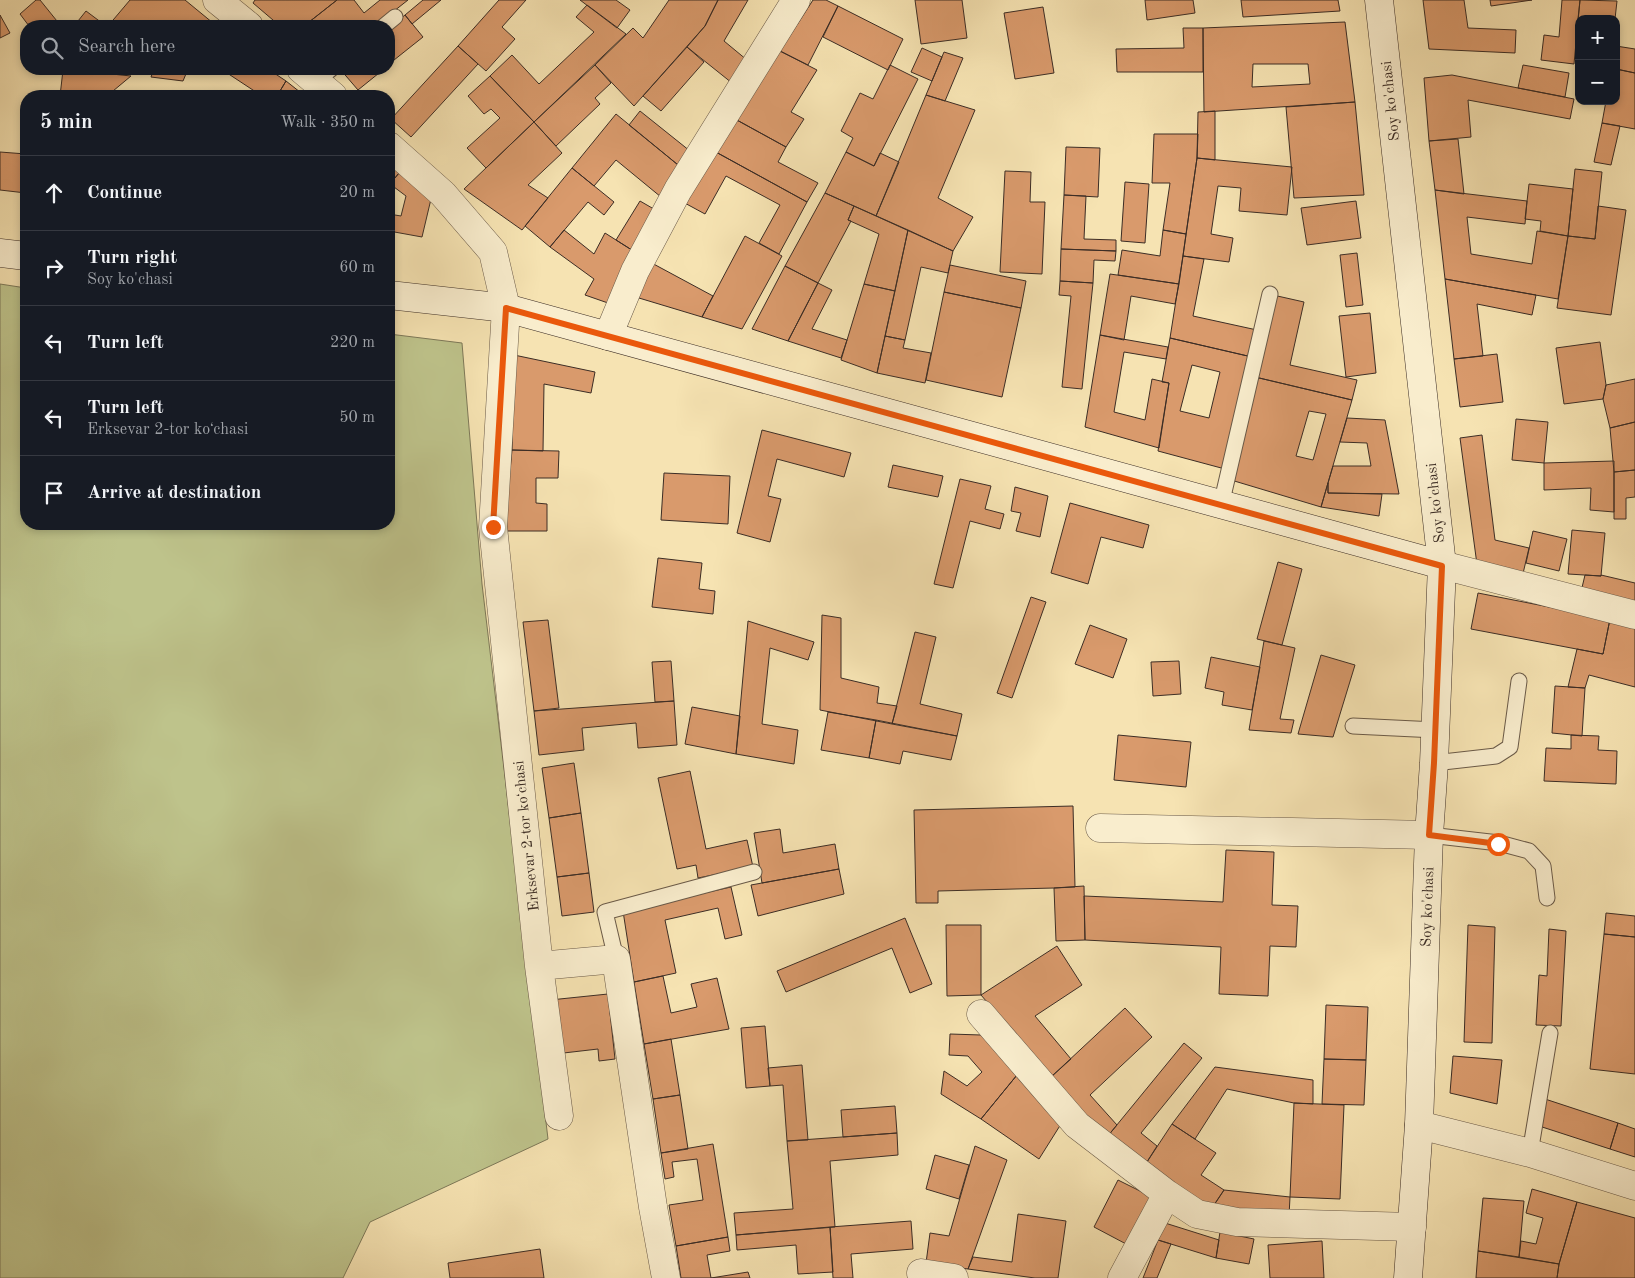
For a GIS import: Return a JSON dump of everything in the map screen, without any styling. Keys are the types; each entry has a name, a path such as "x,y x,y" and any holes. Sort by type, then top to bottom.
{"street":[{"path":"217,0 242,20"},
{"path":"608,336 634,271 678,190 796,0"},
{"name":"Soy ko'chasi","path":"1379,0 1442,566 1436,730 1429,835 1420,1125 1408,1278"},
{"name":"Erksevar 2-tor koʻchasi","path":"395,151 443,194 492,252 506,308 493,527 539,966 558,1116"},
{"path":"0,253 20,255"},
{"path":"395,296 506,308 1442,566 1635,616"},
{"path":"1100,828 1429,835"},
{"path":"539,966 616,959 653,1207 666,1278"},
{"path":"982,1014 1077,1125 1167,1194 1197,1214 1237,1222 1412,1228"},
{"path":"1420,1125 1530,1153 1635,1186"},
{"path":"1122,1278 1167,1194"},
{"path":"921,1272 954,1278"}],"lane":[{"path":"1221,505 1270,294"},
{"path":"1434,763 1496,756 1510,747 1519,681"},
{"path":"1352,726 1436,730"},
{"path":"1429,835 1498,844 1529,851 1543,866 1547,898"},
{"path":"616,959 606,912 754,872"},
{"path":"1530,1153 1550,1033"}],"green space":[{"path":"0,284 20,287 20,530 395,530 395,335 462,343 482,584 548,1139 370,1222 343,1278 0,1278"}],"building":[{"path":"36,0 40,0 56,20 24,20 20,14"},
{"path":"130,0 185,0 209,20 113,20"},
{"path":"255,0 337,0 312,20 273,20 253,3"},
{"path":"337,0 354,0 364,13 380,0 408,0 383,20 312,20"},
{"path":"423,0 441,0 412,24 405,15"},
{"path":"499,0 526,0 502,27 515,39 486,71 458,46"},
{"path":"580,0 616,0 630,10 617,28"},
{"path":"669,0 718,0 705,26 634,106 595,65 633,28 643,38"},
{"path":"718,0 748,0 724,41 753,65 737,87 687,47 705,26"},
{"path":"813,0 826,0 838,6 808,65 780,51"},
{"path":"915,0 962,0 967,38 921,44"},
{"path":"1145,0 1193,0 1195,13 1147,20"},
{"path":"1241,0 1338,0 1340,11 1243,17"},
{"path":"1423,0 1464,0 1468,28 1516,30 1515,53 1429,49"},
{"path":"1490,0 1532,0 1491,6"},
{"path":"1562,0 1580,0 1579,15 1575,15 1574,64 1541,60 1544,35 1559,37"},
{"path":"1580,0 1617,1 1615,15 1578,15"},
{"path":"587,5 626,34 534,122 490,76 512,55 539,84 594,32 576,17"},
{"path":"838,6 903,39 888,70 823,37"},
{"path":"1043,7 1054,73 1015,79 1004,13"},
{"path":"86,11 98,20 79,20"},
{"path":"0,15 10,33 0,38"},
{"path":"405,15 423,37 395,59 395,23"},
{"path":"1345,22 1355,102 1204,112 1203,28","holes":["1253,64 1308,64 1310,84 1252,87"]},
{"path":"1183,28 1203,28 1203,72 1117,72 1116,49 1184,48"},
{"path":"458,46 478,64 411,137 395,123 395,115"},
{"path":"687,47 704,62 661,111 643,96"},
{"path":"1620,47 1635,49 1635,73 1620,70"},
{"path":"922,48 942,57 932,81 911,72"},
{"path":"780,51 817,70 791,112 804,119 786,147 735,119"},
{"path":"944,52 963,58 945,101 926,95"},
{"path":"595,65 611,83 595,98 600,104 556,146 534,122"},
{"path":"890,65 918,79 874,166 846,152 853,138 841,131 860,93 873,99"},
{"path":"1523,65 1569,73 1565,97 1518,88"},
{"path":"1620,70 1635,73 1635,129 1602,123 1605,105 1620,105"},
{"path":"62,75 131,76 114,90 61,90"},
{"path":"152,75 186,75 183,81 151,77"},
{"path":"230,75 277,75 286,81 281,90 253,90"},
{"path":"345,75 377,75 358,90"},
{"path":"1452,75 1574,99 1570,119 1468,100 1471,137 1429,141 1424,78"},
{"path":"490,76 534,122 486,168 467,148 500,118 491,109 484,114 468,96"},
{"path":"286,81 297,90 281,90"},
{"path":"926,95 975,110 938,198 973,217 953,251 876,216"},
{"path":"1355,102 1364,195 1294,198 1286,107"},
{"path":"640,111 695,155 683,169 629,125"},
{"path":"1215,111 1215,160 1197,158 1198,112"},
{"path":"616,114 683,169 661,197 616,160 594,186 572,168"},
{"path":"735,119 786,147 778,162 818,183 807,202 714,151"},
{"path":"534,122 562,153 528,185 548,198 522,230 464,189"},
{"path":"1602,123 1620,126 1611,165 1594,162"},
{"path":"1154,134 1198,134 1197,158 1186,234 1163,230 1170,183 1152,183"},
{"path":"1458,139 1464,194 1435,190 1429,141"},
{"path":"1066,147 1100,148 1098,197 1064,195"},
{"path":"714,151 807,202 779,254 759,243 780,205 726,176 705,214 681,201"},
{"path":"0,152 20,154 20,192 0,190"},
{"path":"846,152 874,166 880,153 899,162 876,216 825,193"},
{"path":"1197,158 1292,167 1287,215 1239,211 1241,188 1218,186 1211,234 1233,238 1229,262 1183,256"},
{"path":"572,168 614,202 604,215 588,202 550,247 525,226"},
{"path":"1575,169 1602,172 1595,239 1568,236"},
{"path":"395,170 399,173 395,178"},
{"path":"1005,171 1031,172 1030,202 1045,202 1042,274 1000,272"},
{"path":"399,173 431,199 422,237 395,232 395,215 401,216 406,196 395,188 395,178"},
{"path":"1125,182 1149,184 1145,243 1121,241"},
{"path":"1529,184 1573,189 1568,236 1540,231 1541,221 1525,219"},
{"path":"1435,190 1527,201 1525,224 1467,217 1471,254 1532,264 1537,231 1568,236 1558,299 1445,279"},
{"path":"825,193 854,206 848,220 851,221 818,283 785,266"},
{"path":"1064,195 1086,196 1084,239 1116,240 1116,251 1061,249"},
{"path":"640,201 659,212 635,252 616,240"},
{"path":"1356,201 1361,238 1307,245 1301,208"},
{"path":"854,206 908,230 895,291 864,284 879,234 848,220"},
{"path":"1598,206 1626,210 1611,315 1557,308 1568,236 1595,239"},
{"path":"564,230 594,254 605,233 635,252 608,303 585,295 594,279 550,247"},
{"path":"908,230 953,251 948,273 921,267 905,340 885,336"},
{"path":"1163,230 1186,234 1179,284 1118,275 1122,250 1160,256"},
{"path":"745,236 782,256 742,329 702,317"},
{"path":"1061,249 1116,251 1115,261 1094,260 1093,283 1060,281"},
{"path":"1357,253 1363,305 1346,307 1340,255"},
{"path":"1183,256 1204,259 1193,316 1257,330 1252,357 1170,338"},
{"path":"648,261 713,296 702,317 629,295"},
{"path":"950,265 1026,281 1021,308 944,292"},
{"path":"785,266 818,283 788,341 752,329"},
{"path":"1110,274 1179,284 1175,304 1131,296 1124,340 1100,335"},
{"path":"1445,279 1536,295 1532,315 1477,304 1483,356 1454,359"},
{"path":"1060,281 1093,283 1082,389 1062,387 1071,296 1059,295"},
{"path":"818,283 832,290 812,329 847,340 841,358 788,341"},
{"path":"864,284 895,291 877,373 841,360"},
{"path":"944,292 1021,308 1002,397 926,380"},
{"path":"1273,295 1304,302 1290,365 1357,380 1352,400 1255,377"},
{"path":"1370,313 1376,373 1346,377 1339,316"},
{"path":"1100,335 1168,347 1166,359 1124,352 1114,412 1145,420 1152,379 1169,383 1159,448 1085,427"},
{"path":"885,336 905,340 903,348 931,353 925,383 877,373"},
{"path":"1170,338 1252,357 1225,469 1158,451 1169,383 1162,382","holes":["1192,365 1220,372 1209,418 1180,411"]},
{"path":"1600,342 1606,385 1603,399 1564,404 1556,348"},
{"path":"1497,354 1503,402 1460,407 1454,359"},
{"path":"514,355 595,372 591,393 544,384 543,451 512,450"},
{"path":"1255,377 1352,400 1321,507 1231,480","holes":["1309,411 1326,414 1313,460 1296,456"]},
{"path":"1635,379 1635,422 1610,428 1603,399 1606,385"},
{"path":"1347,418 1385,420 1399,494 1328,493 1328,483 1333,466 1371,466 1367,443 1340,442"},
{"path":"1516,419 1548,422 1544,463 1512,460"},
{"path":"1635,422 1635,470 1614,472 1610,428"},
{"path":"762,430 851,453 844,477 777,459 768,496 781,499 770,542 737,533"},
{"path":"1482,435 1495,540 1529,548 1521,582 1478,572 1460,438"},
{"path":"512,450 559,451 558,478 536,478 536,503 547,504 547,531 504,531"},
{"path":"1614,461 1614,512 1590,510 1591,488 1544,490 1544,463"},
{"path":"893,465 943,476 938,497 888,487"},
{"path":"1635,470 1635,497 1626,498 1626,519 1614,519 1614,472"},
{"path":"664,473 730,476 728,524 661,520"},
{"path":"960,479 991,486 985,509 1004,514 1000,529 970,521 953,588 934,584"},
{"path":"1328,483 1328,493 1382,494 1379,516 1321,507"},
{"path":"1015,487 1048,496 1040,537 1016,531 1021,513 1011,511"},
{"path":"1070,503 1149,525 1143,548 1101,537 1088,584 1051,573"},
{"path":"1572,530 1605,533 1601,576 1568,574"},
{"path":"1533,531 1567,539 1559,571 1526,563"},
{"path":"658,558 702,563 699,589 715,591 713,614 652,607"},
{"path":"1278,562 1302,569 1282,645 1257,639"},
{"path":"1585,575 1601,575 1635,583 1635,609 1580,596"},
{"path":"1478,593 1610,619 1603,654 1471,629"},
{"path":"1031,597 1046,602 1012,698 997,693"},
{"path":"822,615 841,618 841,678 879,687 877,703 897,706 892,724 820,710"},
{"path":"1610,619 1635,626 1635,687 1589,675 1585,688 1568,687 1577,649 1603,654"},
{"path":"548,620 559,708 534,711 523,622"},
{"path":"748,621 814,642 808,660 770,648 762,724 798,730 794,764 736,754"},
{"path":"1090,625 1127,639 1113,678 1075,664"},
{"path":"915,632 936,637 920,704 962,714 957,736 892,724"},
{"path":"1264,641 1295,648 1280,719 1294,720 1291,733 1249,730"},
{"path":"1321,655 1355,665 1333,737 1298,734"},
{"path":"1211,657 1260,667 1252,710 1222,705 1224,692 1205,688"},
{"path":"671,661 674,701 655,702 652,662"},
{"path":"1179,661 1181,694 1153,696 1151,662"},
{"path":"1555,686 1585,688 1582,736 1552,733"},
{"path":"674,701 677,745 638,748 636,723 582,728 584,750 539,755 534,711"},
{"path":"692,707 740,716 736,754 685,744"},
{"path":"828,712 876,720 869,758 821,750"},
{"path":"876,720 957,736 951,760 903,751 900,764 869,758"},
{"path":"1118,735 1191,742 1186,787 1114,780"},
{"path":"1571,735 1599,736 1598,750 1617,751 1616,784 1544,781 1546,748 1571,749"},
{"path":"574,763 581,813 549,818 542,768"},
{"path":"690,771 706,849 747,840 753,867 698,878 696,865 677,869 658,778"},
{"path":"1073,806 1075,887 938,891 938,903 916,903 914,810"},
{"path":"581,813 589,873 557,877 549,818"},
{"path":"780,829 783,853 835,844 839,869 762,883 754,833"},
{"path":"1226,850 1274,852 1272,905 1298,906 1296,947 1270,946 1268,996 1219,994 1221,947 1085,940 1084,896 1223,902"},
{"path":"839,869 844,894 758,916 751,885"},
{"path":"589,873 594,912 562,916 557,877"},
{"path":"1084,886 1085,940 1056,941 1054,888"},
{"path":"731,887 742,935 725,939 718,908 665,920 676,973 634,982 623,911"},
{"path":"1606,913 1635,916 1635,937 1604,934"},
{"path":"905,918 932,984 910,993 892,948 786,992 777,971"},
{"path":"946,925 981,925 981,995 947,996"},
{"path":"1468,925 1495,927 1492,1043 1464,1042"},
{"path":"1549,929 1566,931 1561,1026 1536,1025 1539,975 1547,976"},
{"path":"1604,934 1635,937 1635,1074 1590,1069"},
{"path":"1057,946 1082,985 1035,1016 1071,1059 1051,1077 981,995"},
{"path":"663,976 671,1013 697,1007 691,984 717,978 729,1029 644,1044 634,982"},
{"path":"608,994 615,1059 599,1061 598,1049 555,1054 550,1000"},
{"path":"1326,1005 1368,1007 1366,1060 1324,1059"},
{"path":"1125,1008 1152,1037 1090,1095 1117,1125 1107,1137 1051,1077"},
{"path":"765,1026 770,1086 746,1088 741,1028"},
{"path":"950,1034 981,1035 1017,1075 981,1119 941,1094 944,1071 967,1086 982,1072 968,1056 949,1055"},
{"path":"671,1039 680,1095 653,1099 644,1044"},
{"path":"1184,1043 1202,1058 1141,1133 1157,1146 1145,1165 1107,1137"},
{"path":"1453,1056 1502,1060 1497,1104 1450,1093"},
{"path":"1324,1059 1366,1060 1364,1105 1322,1104"},
{"path":"802,1065 808,1140 787,1141 783,1085 770,1086 768,1068"},
{"path":"1215,1067 1313,1080 1313,1104 1294,1103 1227,1089 1195,1139 1172,1124"},
{"path":"1017,1075 1061,1124 1039,1159 981,1119"},
{"path":"680,1095 688,1149 661,1153 653,1099"},
{"path":"1545,1099 1618,1123 1610,1149 1536,1125"},
{"path":"1294,1103 1344,1105 1340,1199 1290,1197"},
{"path":"895,1106 897,1133 843,1137 841,1110"},
{"path":"1618,1123 1635,1129 1635,1157 1610,1149"},
{"path":"1172,1124 1216,1153 1201,1175 1224,1190 1212,1208 1145,1165"},
{"path":"897,1133 898,1155 830,1161 835,1227 736,1235 734,1213 793,1209 787,1141"},
{"path":"713,1144 728,1237 676,1246 669,1205 703,1200 697,1159 672,1162 674,1177 665,1179 661,1153"},
{"path":"975,1146 1007,1160 968,1269 926,1263 930,1233 949,1236"},
{"path":"935,1155 969,1165 959,1199 926,1189"},
{"path":"1118,1180 1152,1197 1128,1245 1094,1227"},
{"path":"1532,1189 1577,1202 1559,1264 1519,1257 1521,1241 1536,1244 1543,1218 1526,1213"},
{"path":"1224,1190 1290,1197 1289,1216 1212,1208"},
{"path":"1483,1198 1524,1201 1519,1257 1478,1251"},
{"path":"1577,1202 1635,1218 1635,1278 1557,1278 1559,1264"},
{"path":"1018,1214 1066,1221 1058,1278 1035,1278 968,1269 973,1257 1012,1262"},
{"path":"911,1221 913,1249 851,1254 853,1278 833,1278 830,1227"},
{"path":"1165,1223 1219,1240 1216,1258 1158,1240"},
{"path":"830,1227 833,1272 798,1274 796,1245 737,1250 736,1235"},
{"path":"1220,1232 1254,1239 1249,1264 1216,1258"},
{"path":"728,1237 730,1251 707,1255 711,1278 681,1278 676,1246"},
{"path":"1158,1240 1171,1244 1157,1278 1143,1278"},
{"path":"1322,1241 1324,1278 1270,1278 1268,1245"},
{"path":"540,1249 544,1278 450,1278 448,1263"},
{"path":"1478,1251 1559,1264 1557,1278 1476,1278"},
{"path":"748,1272 750,1278 711,1278"}],"route":[{"path":"493,527 506,308 1442,566 1434,763 1429,835 1498,844"}]}
